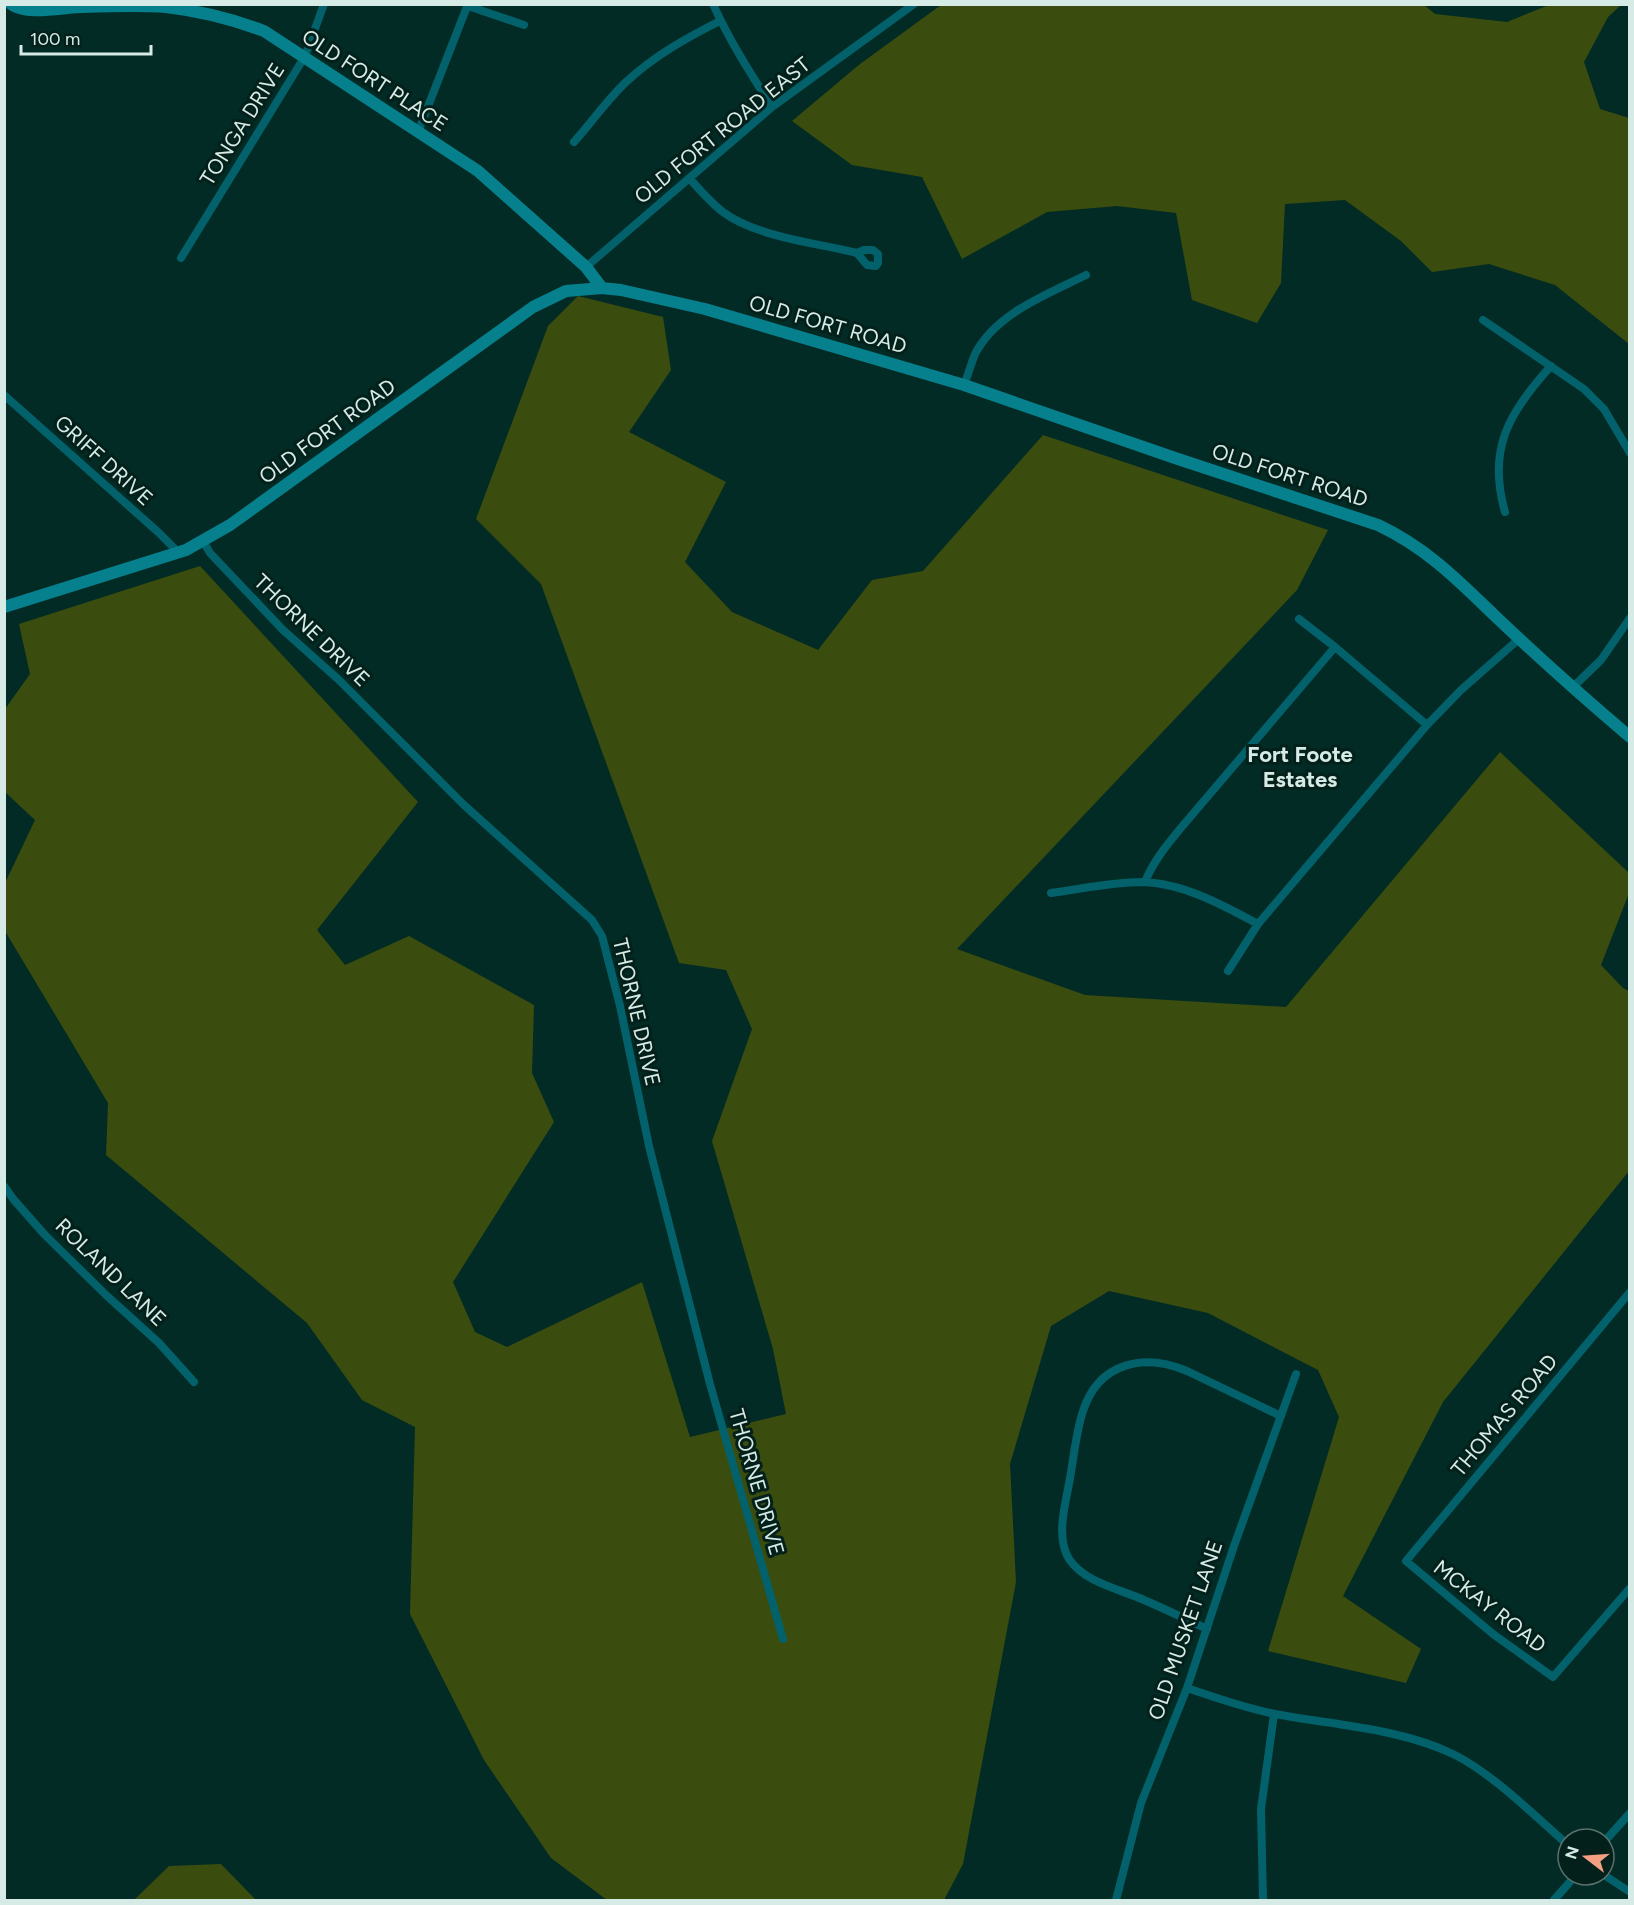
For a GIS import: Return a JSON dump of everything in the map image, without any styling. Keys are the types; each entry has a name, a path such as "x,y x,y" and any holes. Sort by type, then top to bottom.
{"main road":[{"name":"OLD FORT PLACE","path":"10,4 16,8 33,10 133,6 201,12 235,20 264,31 478,171 585,267 602,288"},
{"name":"OLD FORT ROAD","path":"4,607 178,552 203,541 284,487 533,307 566,291 602,288 656,298 752,321 964,385 1384,528 1437,561 1629,737"}],"street":[{"name":"TONGA DRIVE","path":"181,258 305,56 324,4"},
{"path":"713,4 720,21 772,107"},
{"name":"OLD FORT ROAD EAST","path":"585,267 772,107 914,4"},
{"path":"418,132 468,5 524,25"},
{"path":"574,142 625,84 651,61 720,21"},
{"path":"690,179 724,212 745,224 765,232 857,253"},
{"path":"964,385 975,354 988,335 1000,324 1022,308 1086,275"},
{"path":"1483,320 1584,389 1604,409 1629,453"},
{"path":"1505,512 1498,478 1498,462 1503,438 1523,398 1551,366"},
{"name":"GRIFF DRIVE","path":"4,395 178,552"},
{"name":"THORNE DRIVE","path":"203,541 210,553 283,630 339,680 464,805 598,926 620,1006 649,1146 710,1384 783,1639"},
{"path":"1573,687 1601,660 1629,618"},
{"path":"1299,620 1335,647 1427,725"},
{"path":"1228,971 1258,924 1427,725 1468,683 1520,638"},
{"path":"1145,882 1161,852 1335,647"},
{"path":"1051,893 1116,883 1145,882 1199,896 1258,924"},
{"name":"ROLAND LANE","path":"4,1186 45,1235 164,1348 194,1382"},
{"path":"4,1205 14,1200"},
{"name":"THOMAS ROAD","path":"1407,1561 1629,1292"},
{"path":"1207,1629 1091,1578 1070,1560 1064,1550 1062,1536 1064,1514 1083,1409 1094,1389 1107,1374 1117,1367 1151,1362 1174,1365 1281,1416"},
{"name":"OLD MUSKET LANE","path":"1116,1900 1141,1803 1187,1688 1234,1546 1296,1374"},
{"name":"MCKAY ROAD","path":"1407,1561 1493,1634 1553,1677 1629,1588"},
{"path":"1187,1688 1251,1709 1395,1735 1451,1753 1467,1761 1487,1776 1556,1835"},
{"path":"1263,1900 1260,1848 1261,1809 1274,1714"},
{"path":"1616,1828 1629,1813"},
{"path":"1616,1883 1629,1892"},
{"path":"1554,1900 1565,1887"}],"green space":[{"path":"1423,4 1435,14 1507,22 1549,5 1621,5 1608,17 1584,62 1600,109 1629,118 1629,344 1555,285 1489,264 1432,272 1401,241 1345,200 1285,204 1281,283 1257,323 1192,300 1176,213 1117,206 1047,212 962,259 922,177 852,165 792,121 860,64 941,5"},
{"path":"578,296 663,317 671,370 629,432 726,482 685,562 732,612 818,650 872,580 923,571 1043,435 1328,530 1297,590 957,949 1085,995 1286,1007 1500,752 1629,873 1629,893 1601,965 1623,988 1629,991 1629,1171 1443,1402 1343,1596 1421,1649 1406,1683 1268,1651 1339,1417 1318,1370 1208,1313 1109,1291 1051,1326 1010,1464 1016,1582 963,1864 944,1900 607,1900 551,1858 484,1760 410,1614 415,1427 362,1400 307,1323 106,1155 108,1103 5,931 5,883 35,820 5,792 5,709 30,674 19,624 200,566 418,802 317,930 345,965 409,936 534,1005 532,1073 554,1122 453,1282 475,1332 507,1347 642,1282 690,1437 786,1414 773,1349 712,1141 752,1029 726,970 679,963 541,584 476,519 548,326"},
{"path":"221,1864 256,1900 134,1900 169,1866"}],"district":[{"name":"Fort Foote Estates","path":"1300,766"}]}
